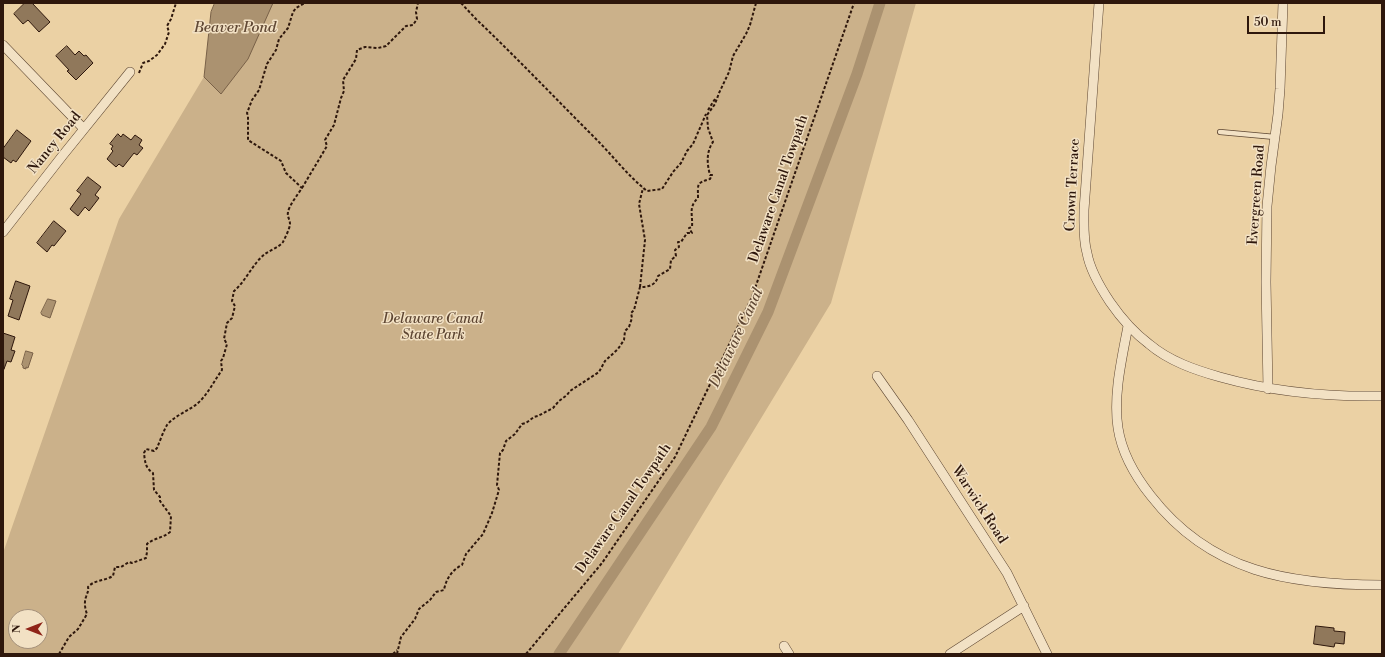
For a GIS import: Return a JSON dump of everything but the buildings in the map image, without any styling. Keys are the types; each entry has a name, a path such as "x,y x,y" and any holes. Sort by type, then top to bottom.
{"street":[{"name":"Crown Terrace","path":"1099,3 1084,210 1084,232 1087,253 1097,279 1113,306 1128,326 1150,345 1169,358 1183,365 1236,382 1268,389 1303,394 1343,397 1382,396"},
{"name":"Evergreen Road","path":"1268,389 1266,282 1267,206 1270,166 1280,89 1283,3"},
{"path":"3,46 84,128"},
{"name":"Nancy Road","path":"3,232 84,128 130,72"},
{"path":"1128,326 1119,379 1117,408 1118,428 1129,462 1140,481 1158,505 1177,525 1198,542 1214,552 1256,571 1291,580 1336,584 1382,585"},
{"name":"Warwick Road","path":"877,376 908,420 1006,573 1047,654"},
{"path":"950,654 1024,606"}],"lane":[{"path":"1220,132 1274,137"}],"path":[{"path":"130,72 140,73 143,63 154,58 162,48 169,35 166,26 170,20 176,3"},
{"path":"302,188 286,173 281,161 248,140 247,113 252,100 260,90 268,60 276,50 279,39 288,28 293,12 296,8 305,3"},
{"path":"59,654 62,652 63,645 78,629 87,614 85,609 85,599 90,584 106,580 113,576 115,568 118,566 121,567 128,562 132,564 146,558 147,544 152,540 165,536 170,532 171,516 154,490 153,473 146,466 144,453 146,449 154,451 157,448 167,425 177,416 197,404 209,390 210,386 222,370 221,361 227,344 224,339 227,323 232,318 235,306 232,301 234,291 240,286 255,264 260,261 265,254 283,242 290,225 288,211 327,146 325,140 334,125 344,91 343,80 356,59 357,50 365,47 378,48 386,46 406,26 413,25 417,19 416,12 418,3"},
{"path":"461,3 569,111 626,172 647,191 662,189 693,144 704,116 719,93"},
{"path":"640,288 653,285 658,279 658,276 670,269 671,260 676,256 676,250 679,247 678,242 681,242 687,233 692,233 689,228 692,227 691,209 698,198 698,185 701,181 710,179 712,176 707,165 708,152 713,142 710,135 707,115 715,104 729,72 733,56 741,45 750,24 756,3"},
{"name":"Delaware Canal Towpath","path":"526,654 602,563 675,457 752,297 854,3"},
{"path":"397,654 401,637 415,619 419,609 430,600 436,592 444,590 445,583 449,576 456,568 462,565 466,554 483,534 492,513 495,499 499,490 497,485 500,453 503,450 506,441 516,434 517,430 522,424 553,408 559,400 567,396 570,391 600,371 605,361 623,342 624,334 629,327 632,318 631,313 634,310 640,288 645,240 639,204 643,188"},
{"path":"393,654 398,649"}],"green space":[{"name":"Delaware Canal State Park","path":"248,3 916,3 831,303 618,654 3,654 3,553 119,219"}],"water":[{"name":"Beaver Pond","path":"215,3 273,3 248,59 221,94 204,77 211,12"},
{"path":"48,299 56,301 50,318 42,315 41,313"},
{"path":"26,351 33,353 28,368 26,367 26,369 23,368 22,365"}],"waterway":[{"name":"Delaware Canal","path":"559,654 711,427 768,312 857,74 880,3"}]}
